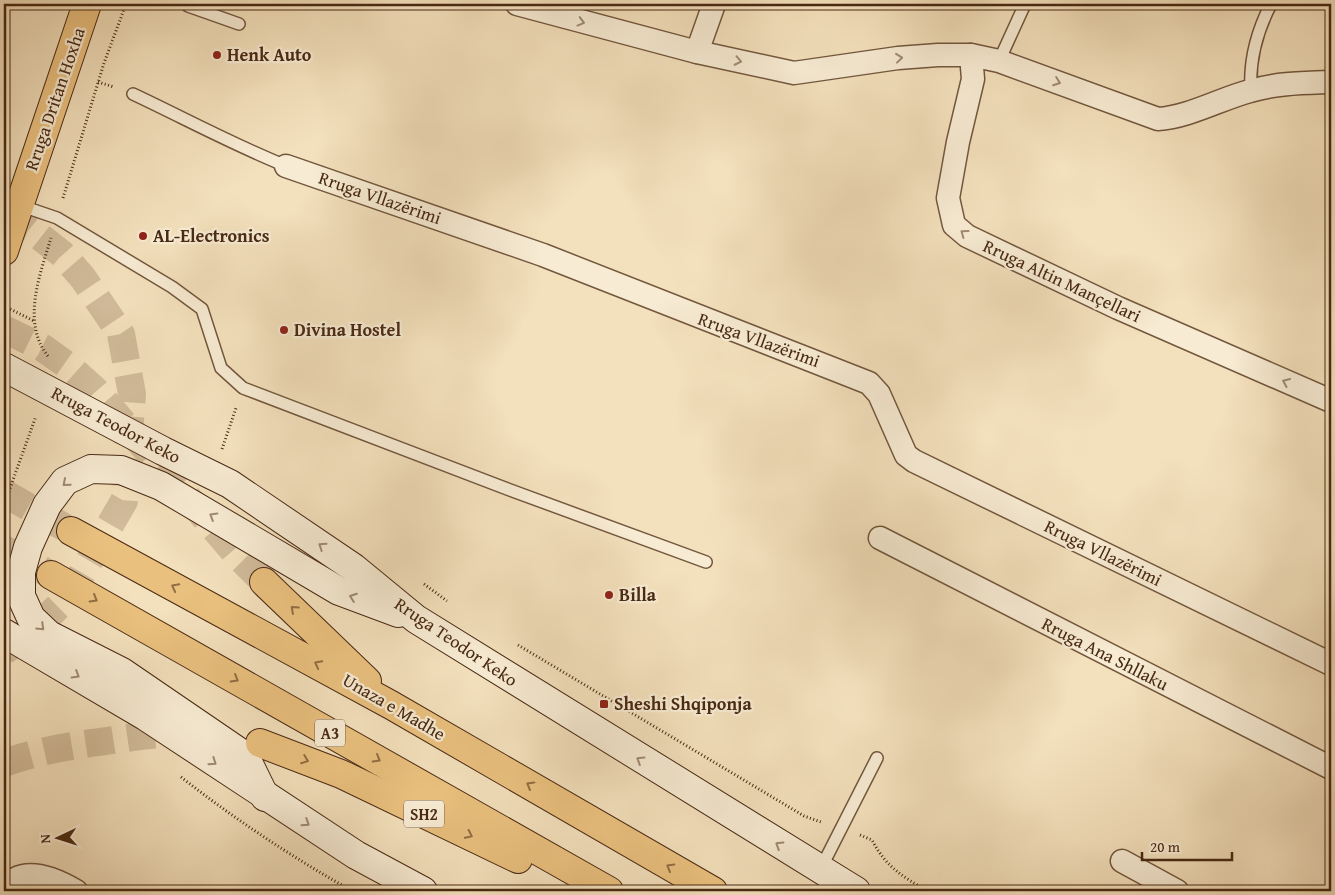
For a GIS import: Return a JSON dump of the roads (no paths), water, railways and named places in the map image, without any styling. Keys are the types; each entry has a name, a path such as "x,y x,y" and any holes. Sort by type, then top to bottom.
{"main road":[{"name":"Rruga Dritan Hoxha","path":"4,251 87,4"},
{"name":"Rruga Teodor Keko","path":"4,367 230,484 354,568 416,619 856,891"},
{"path":"265,797 245,756 122,672 48,635 31,618 21,596 22,572 28,547 46,505 65,480 91,469 122,470 161,486 339,591 416,619"},
{"name":"Unaza e Madhe","path":"72,531 392,705 712,891"},
{"name":"A3","path":"51,575 609,891"},
{"path":"264,582 312,626 392,705"},
{"path":"4,633 145,716 265,797 356,855 423,891"},
{"name":"SH2","path":"260,742 341,774 586,891"}],"street":[{"path":"517,4 697,52 794,73 898,58 938,55 971,56 999,61 1158,119 1170,118 1251,90 1275,85 1331,82"},
{"path":"697,52 714,4"},
{"name":"Rruga Altin Mançellari","path":"971,56 973,79 948,198 954,225 967,236 1118,308 1331,401"},
{"name":"Rruga Vllazërimi","path":"286,166 543,255 869,383 879,394 906,455 914,461 1331,664"},
{"name":"Rruga Ana Shllaku","path":"880,538 1331,768"},
{"path":"1122,861 1177,891"},
{"path":"4,891 14,879 32,875 48,878 76,891"}],"lane":[{"path":"188,4 188,6 239,24"},
{"path":"999,61 1025,4"},
{"path":"1251,90 1250,75 1253,50 1261,23 1270,4"},
{"name":"Rruga Vllazërimi","path":"133,94 195,123 240,148 286,166"},
{"path":"20,205 57,218 172,287 202,309 222,368 243,388 510,490 706,562"},
{"path":"820,870 876,758"}],"tunnel":[{"path":"4,218 29,228 62,254 83,278 121,334 132,394 124,501 69,596 30,634 4,651"},
{"path":"4,329 43,348 67,365 95,390 238,556 264,582"},
{"path":"4,493 71,531"},
{"path":"4,549 51,575"},
{"path":"4,763 45,751 72,746 131,737 186,734"}],"place":[{"name":"Henk Auto","path":"217,55"},
{"name":"AL-Electronics","path":"143,236"},
{"name":"Divina Hostel","path":"284,330"},
{"name":"Billa","path":"609,595"},
{"name":"Sheshi Shqiponja","path":"604,704"}]}
